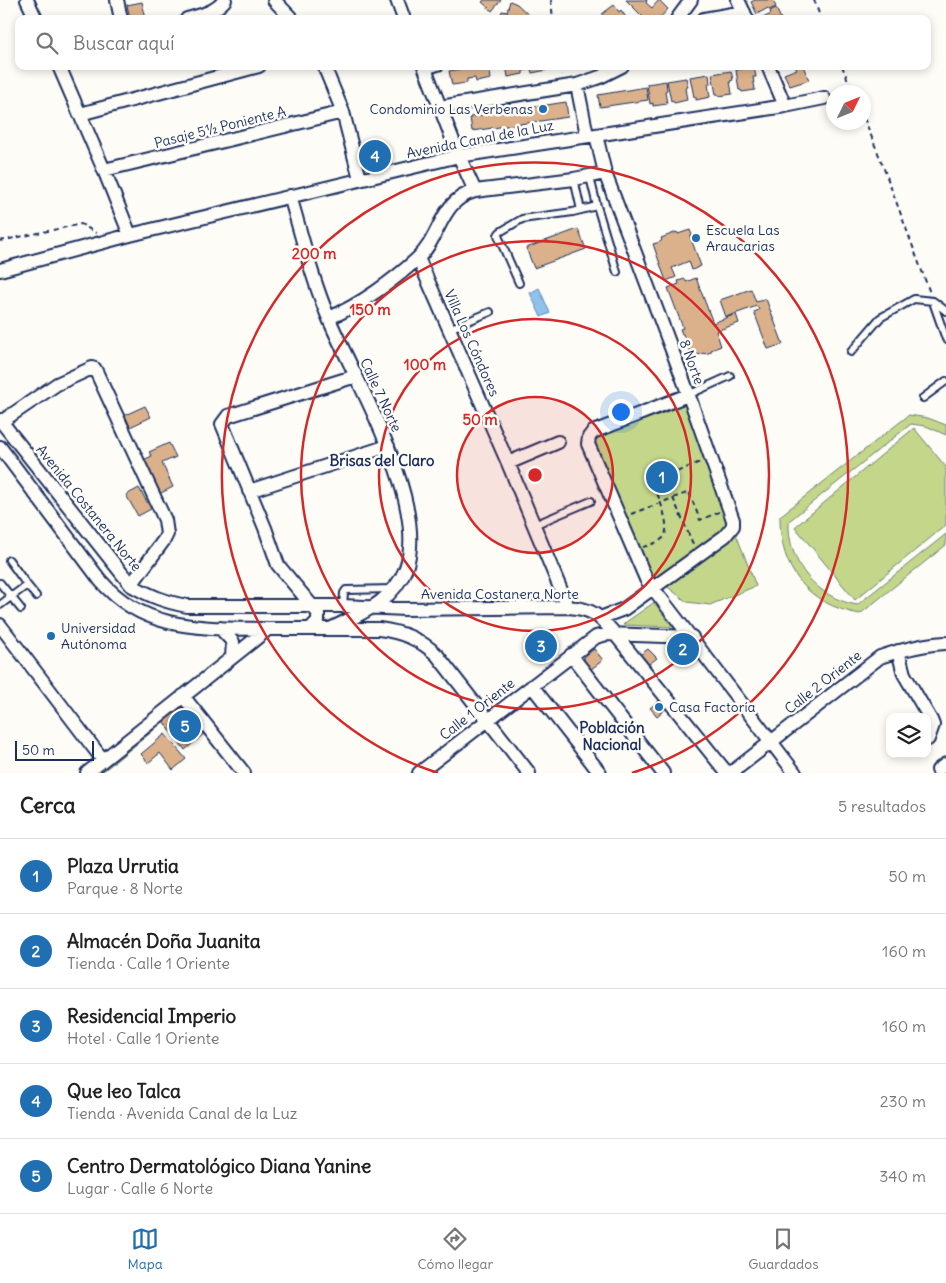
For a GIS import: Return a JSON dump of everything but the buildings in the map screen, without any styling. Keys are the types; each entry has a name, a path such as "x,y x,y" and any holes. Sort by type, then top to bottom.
{"street":[{"path":"27,0 34,15"},
{"path":"117,0 120,15"},
{"path":"201,15 215,9 225,0"},
{"path":"274,0 288,15"},
{"path":"397,0 403,15"},
{"path":"680,15 691,0"},
{"path":"721,15 743,10"},
{"path":"61,70 130,235"},
{"path":"80,114 244,70"},
{"path":"326,70 342,112 360,179"},
{"path":"425,70 474,191"},
{"path":"440,107 577,85 614,70"},
{"path":"770,70 785,106"},
{"name":"8 Norte","path":"577,85 605,173 688,395 593,432 589,437 588,444 646,579 795,773"},
{"name":"Avenida Canal de la Luz","path":"0,270 130,235 459,156 785,106 824,98"},
{"name":"Pasaje 5½ Poniente A","path":"104,170 342,112"},
{"path":"329,318 358,304 418,258 433,239 446,212 455,200 465,194 474,191 590,177 605,173"},
{"name":"Calle 7 Norte","path":"290,196 317,288 388,446 404,494 409,518 410,540 406,568 394,588 374,608"},
{"name":"Villa Los Cóndores","path":"418,258 508,463 568,607"},
{"path":"1,421 57,384 94,368 165,520 167,534 131,585"},
{"path":"310,629 316,624 319,617 313,606 282,572 278,565 222,424 228,416 356,376"},
{"path":"600,618 624,609 725,536 733,526 730,508 688,395"},
{"name":"Avenida Costanera Norte","path":"1,421 131,585 149,596 187,606 584,608 600,618 615,634 727,773"},
{"path":"508,463 558,442"},
{"path":"250,491 388,446"},
{"name":"Avenida Costanera Norte","path":"0,447 100,580 114,595 141,613 167,622 199,627 400,632 427,645 488,720"},
{"path":"374,608 379,630"},
{"name":"Avenida Costanera Norte","path":"328,629 374,608"},
{"path":"0,625 103,760"},
{"path":"220,628 233,642 232,657"},
{"path":"87,773 268,629"},
{"name":"Calle 1 Oriente","path":"419,773 596,637 615,634 692,637"},
{"name":"Calle 2 Oriente","path":"731,773 880,657 898,651 946,643"},
{"path":"898,651 904,674 928,713"},
{"path":"572,656 663,773"},
{"path":"532,686 600,773"},
{"path":"183,696 244,773"},
{"path":"931,718 933,725 931,731"},
{"path":"488,720 529,773"}],"lane":[{"path":"590,177 617,272"},
{"path":"574,179 581,210"},
{"path":"519,283 498,233 522,219 597,206"},
{"path":"851,352 880,318 914,299 933,301 946,311"},
{"path":"933,301 946,339"},
{"path":"449,329 490,312"},
{"path":"688,395 730,376"},
{"path":"923,398 946,381"},
{"path":"534,525 591,501"},
{"path":"9,560 36,596"},
{"path":"0,583 21,610"},
{"path":"0,605 27,585"},
{"path":"343,606 346,590 394,588"}],"path":[{"path":"551,0 553,15"},
{"path":"814,0 820,15"},
{"path":"844,70 850,85"},
{"path":"869,130 933,301"},
{"path":"0,241 80,224 110,241"},
{"path":"634,551 661,540 666,534 667,523 652,482 711,457"},
{"path":"620,518 689,492 700,520 730,508"},
{"path":"674,498 698,555"}],"green space":[{"path":"686,404 756,586 710,605 687,602 651,574 594,439"},
{"path":"909,415 928,418 946,425 946,435 926,426 911,424 789,521 793,551 807,576 829,595 857,605 946,534 946,545 860,614 842,609 825,602 800,582 791,568 785,552 781,535 780,516"},
{"path":"914,428 946,467 946,525 855,600 795,527"},
{"path":"656,601 674,627 623,625 626,622"},
{"path":"151,725 154,730 101,773 91,773"}],"water":[{"path":"539,288 550,313 541,317 530,293"}],"place":[{"name":"Condominio Las Verbenas","path":"543,109"},
{"name":"Que leo Talca","path":"375,156"},
{"name":"Escuela Las Araucarias","path":"696,238"},
{"name":"Plaza Urrutia","path":"662,477"},
{"name":"Universidad Autónoma","path":"51,636"},
{"name":"Residencial Imperio","path":"541,646"},
{"name":"Almacén Doña Juanita","path":"683,649"},
{"name":"Casa Factoría","path":"659,707"},
{"name":"Centro Dermatológico Diana Yanine","path":"185,726"}],"district":[{"name":"Brisas del Claro","path":"382,460"},
{"name":"Población Nacional","path":"612,736"}]}
